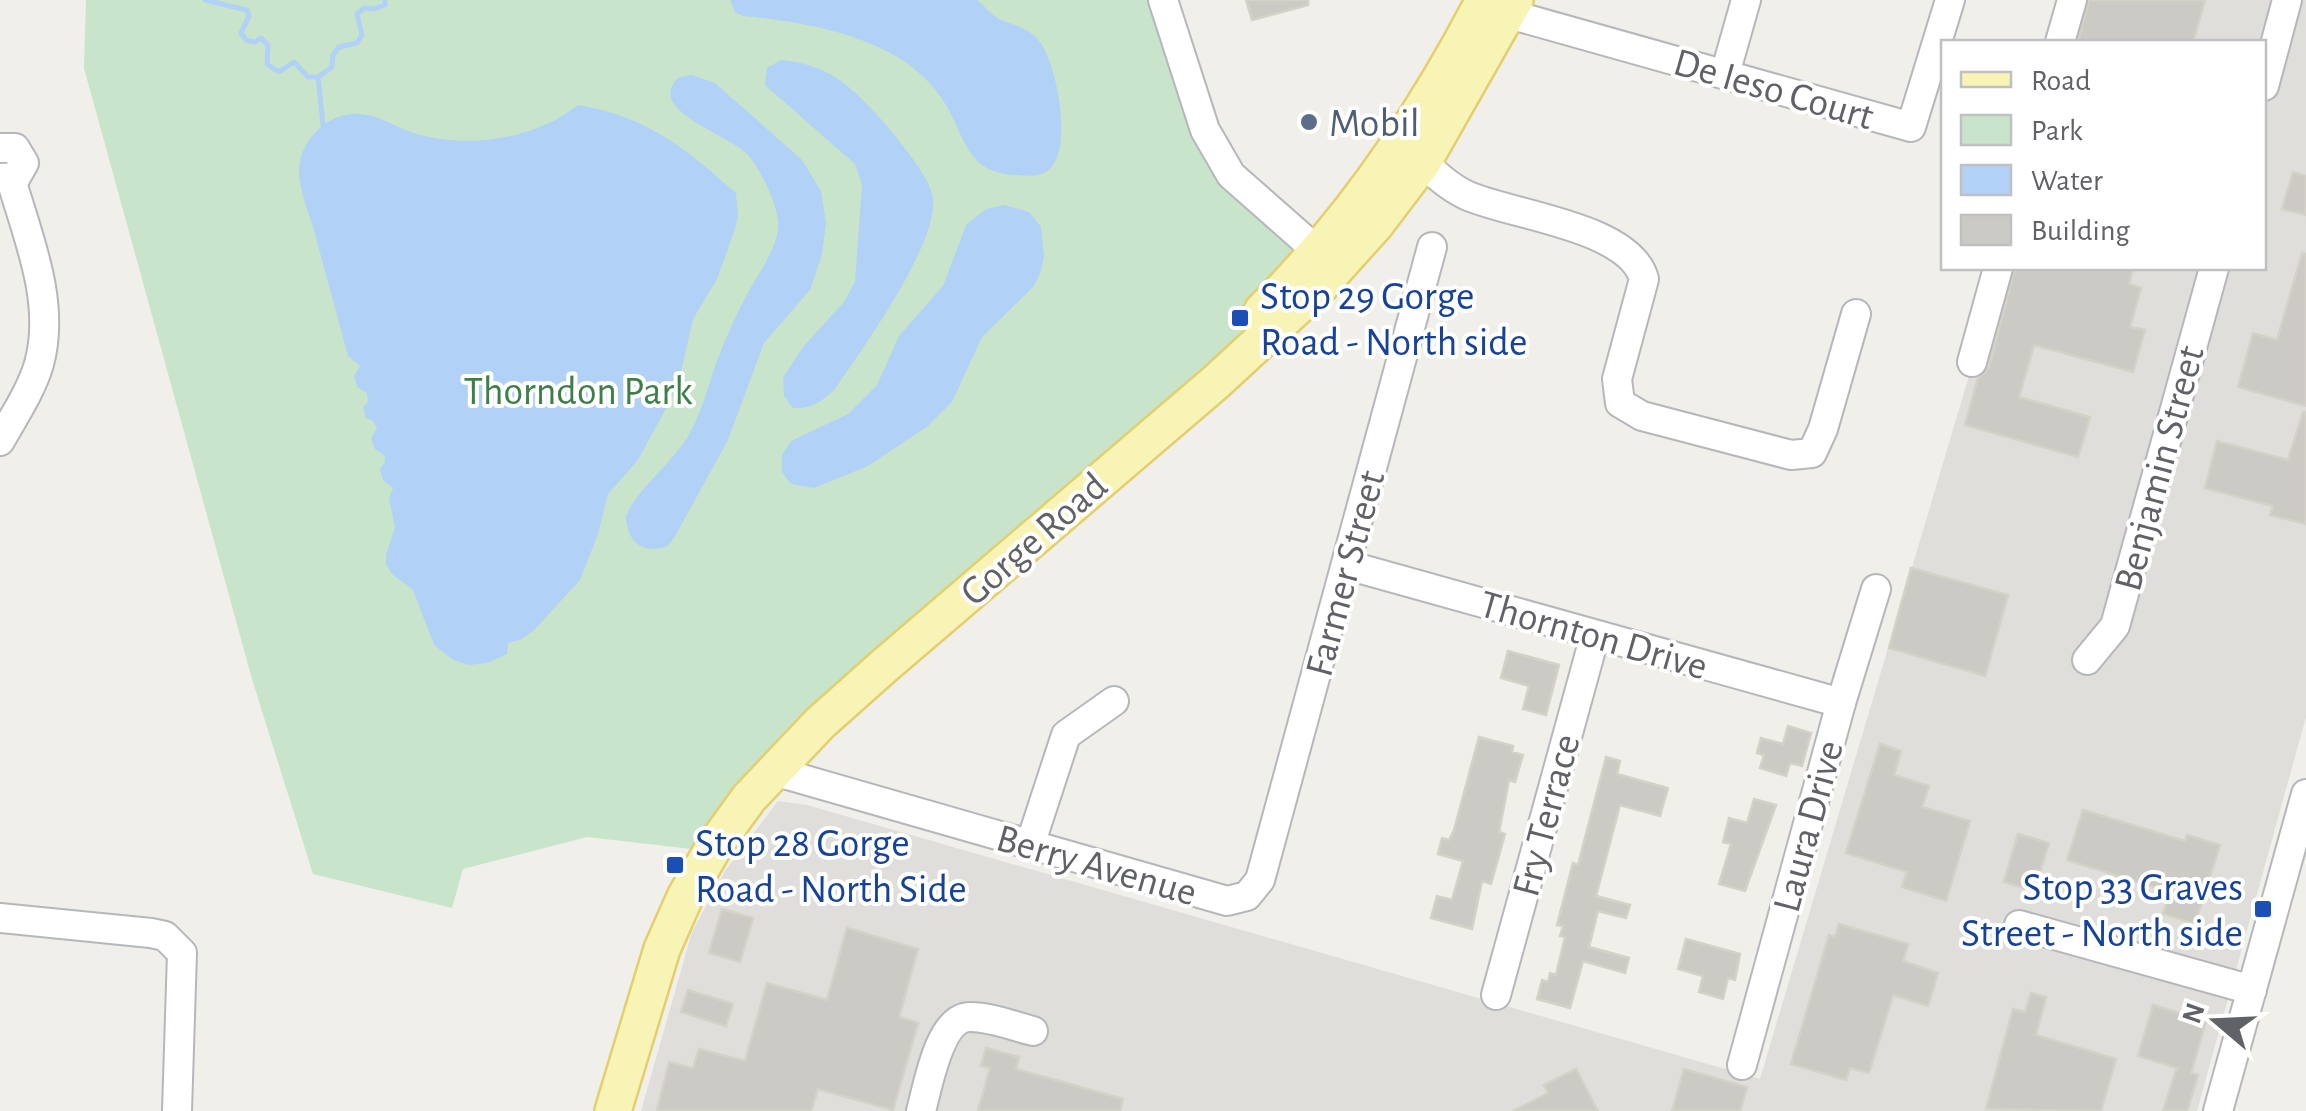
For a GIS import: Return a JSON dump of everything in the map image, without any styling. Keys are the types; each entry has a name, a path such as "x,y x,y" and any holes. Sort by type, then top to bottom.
{"main road":[{"name":"Gorge Road","path":"595,1111 623,1012 659,912 692,849 748,771 835,686 1327,260 1364,194 1503,5"},
{"name":"Gorge Road","path":"612,1111 662,950 685,897 715,845 749,798 820,723 1216,382 1423,162 1503,5"}],"street":[{"path":"1163,0 1193,98 1231,175 1327,260"},
{"path":"1724,74 1746,0"},
{"name":"De Ieso Court","path":"1503,5 1911,127 1950,0"},
{"path":"2061,40 2072,0"},
{"path":"2266,79 2287,0"},
{"path":"0,441 38,367 44,323 39,275 6,178 22,171 24,158 15,148 1,144"},
{"path":"1423,162 1448,186 1468,197 1562,222 1635,260 1644,279 1616,392 1620,404 1642,416 1805,456 1812,452 1823,430 1856,314"},
{"name":"Farmer Street","path":"1248,896 1260,880 1432,246"},
{"path":"1972,362 1997,270"},
{"name":"Benjamin Street","path":"2088,660 2115,626 2213,270"},
{"name":"Thornton Drive","path":"1347,565 1841,703"},
{"name":"Laura Drive","path":"1742,1065 1876,589"},
{"name":"Fry Terrace","path":"1496,994 1595,636"},
{"path":"1030,845 1066,735 1114,701"},
{"name":"Berry Avenue","path":"774,771 1227,901 1248,896"},
{"path":"2218,1111 2306,794"},
{"path":"0,918 151,933 165,936 182,952 177,1111"},
{"path":"2019,925 2252,990"},
{"path":"920,1111 944,1035 953,1022 966,1016 1034,1031"}],"shaded area":[{"path":"2080,0 2306,0 2306,717 2197,1111 641,1111 692,932 725,871 778,801 807,805 1760,1079 2000,270 2266,270 2266,40 2068,40"}],"green space":[{"name":"Thorndon Park","path":"86,0 1163,0 1205,130 1316,252 1216,358 793,725 748,771 692,849 587,837 463,869 452,908 313,874 252,679 84,68"}],"water":[{"path":"730,0 977,0 998,18 1031,34 1046,53 1060,109 1060,148 1055,162 1046,172 1031,176 987,168 970,152 937,92 904,61 867,42 826,29 743,16 735,12"},
{"path":"781,60 824,71 857,94 910,156 933,198 924,242 879,323 835,389 816,404 800,408 793,408 784,396 783,378 802,348 844,302 855,282 862,185 855,164 765,85 767,68"},
{"path":"692,75 715,83 802,160 821,191 826,223 822,255 810,290 764,343 728,440 674,538 668,546 651,549 633,539 626,516 692,430 727,337 769,256 778,228 771,195 749,156 675,105 670,95 673,84"},
{"path":"578,105 624,117 682,148 736,193 738,217 717,279 693,319 670,401 638,460 608,494 580,580 535,629 508,643 507,654 487,663 469,665 453,660 434,645 413,590 386,565 395,527 389,499 393,488 383,480 380,469 385,456 375,449 371,438 377,428 366,418 363,407 368,402 367,393 357,387 354,376 360,366 348,356 302,193 300,160 315,132 332,120 352,114 369,115 409,131 458,141 522,133 561,117"},
{"path":"1004,205 1029,212 1041,227 1041,271 1034,286 982,337 952,402 928,426 868,466 814,488 791,484 782,472 782,455 791,441 848,414 877,385 899,336 943,286 966,225 986,209"}],"building":[{"path":"1246,0 1308,0 1308,5 1252,20"},
{"path":"2089,0 2205,0 2194,40 2079,40"},
{"path":"2293,172 2306,176 2306,215 2282,209"},
{"path":"2302,253 2306,254 2306,406 2238,387 2253,333 2277,340"},
{"path":"2014,270 2132,270 2129,284 2141,288 2130,327 2145,330 2133,372 2034,345 2019,397 2090,417 2078,457 1965,425 1978,378 1989,367"},
{"path":"2303,412 2306,524 2270,515 2273,506 2205,488 2217,441 2288,460"},
{"path":"1911,568 2008,595 1985,676 1889,648"},
{"path":"1508,651 1559,665 1546,715 1523,709 1529,686 1501,678"},
{"path":"1788,726 1811,733 1802,766 1790,763 1786,776 1760,768 1764,755 1757,753 1761,738 1783,744"},
{"path":"1479,737 1513,746 1512,752 1523,755 1515,782 1509,780 1499,832 1505,834 1491,884 1482,881 1472,929 1431,918 1437,896 1452,900 1463,861 1438,854 1442,838 1449,840 1454,830"},
{"path":"1880,744 1901,751 1894,775 1929,786 1922,807 1970,821 1946,901 1902,887 1907,872 1846,853"},
{"path":"1606,757 1620,761 1617,774 1668,788 1660,816 1620,805 1596,896 1630,905 1626,918 1598,911 1589,947 1629,958 1625,973 1583,961 1570,1008 1537,999 1542,980 1548,982 1550,973 1556,975 1565,937 1560,936 1563,926 1557,925 1573,863 1578,865"},
{"path":"1754,799 1776,805 1745,891 1719,884 1731,844 1723,842 1729,818 1747,823"},
{"path":"2083,810 2185,841 2187,835 2220,845 2195,924 2163,914 2170,892 2067,860"},
{"path":"2018,834 2049,843 2034,891 2004,882"},
{"path":"722,909 753,918 740,962 709,953"},
{"path":"1839,924 1908,944 1903,961 1938,973 1928,1006 1893,995 1869,1073 1850,1068 1846,1080 1791,1064 1829,935 1835,937"},
{"path":"847,928 918,949 899,1017 918,1023 893,1110 818,1089 811,1111 657,1111 669,1062 693,1068 699,1049 745,1061 767,983 827,1000"},
{"path":"1686,939 1740,954 1735,980 1728,978 1723,999 1699,992 1703,976 1678,969"},
{"path":"688,990 733,1004 726,1026 681,1012"},
{"path":"2031,993 2046,997 2036,1035 2116,1059 2101,1111 1986,1109 2013,1009 2025,1012"},
{"path":"2153,1005 2206,1021 2191,1073 2198,1075 2187,1111 2163,1111 2177,1068 2138,1056"},
{"path":"986,1048 1019,1057 1016,1069 1123,1099 1120,1111 978,1111 990,1068 981,1066"},
{"path":"1576,1069 1598,1111 1513,1111 1548,1093 1544,1085"},
{"path":"1684,1069 1747,1087 1740,1111 1672,1111"}],"waterway":[{"path":"205,0 247,10 249,16 241,33 246,40 255,42 261,38 268,45 267,64 279,72 294,62 308,77 318,77"},
{"path":"323,125 318,77 332,67 333,55 339,47 357,43 362,35 357,14 364,8 385,5 385,0"}],"place":[{"name":"Mobil","path":"1309,122"},
{"name":"Stop 29 Gorge Road - North side","path":"1240,318"},
{"name":"Stop 28 Gorge Road - North Side","path":"675,865"},
{"name":"Stop 33 Graves Street - North side","path":"2263,909"}]}
